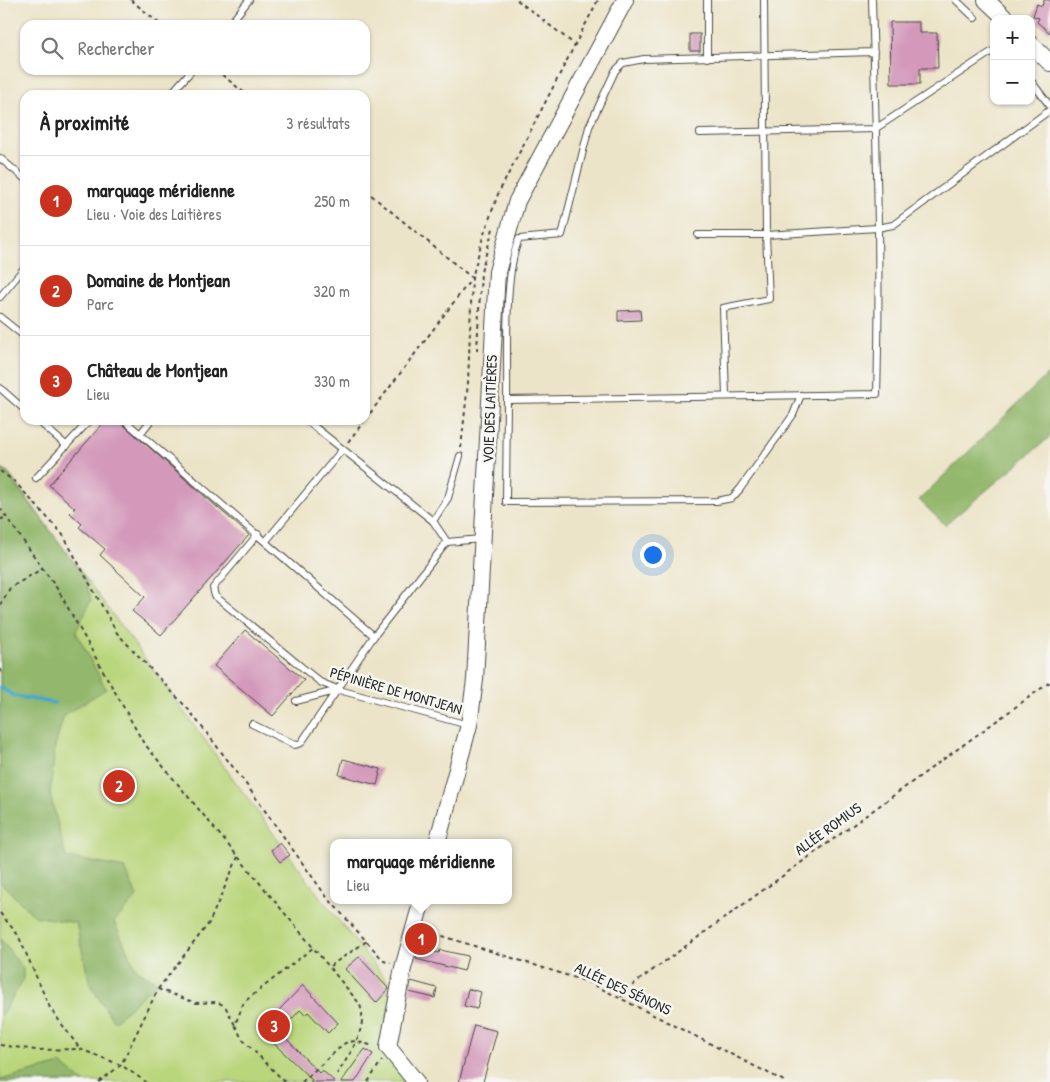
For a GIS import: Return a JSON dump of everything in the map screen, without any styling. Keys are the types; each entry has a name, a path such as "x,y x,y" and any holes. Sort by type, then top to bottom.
{"street":[{"name":"VOIE DES LAITIÈRES","path":"439,839 469,725 477,656 494,300 497,272 505,236 527,179 625,0"},
{"path":"986,0 1002,15"},
{"path":"1035,48 1050,63"},
{"path":"416,1082 388,1048 403,968 421,904"}],"lane":[{"path":"233,20 249,0"},
{"path":"707,0 707,58"},
{"path":"726,396 723,308 769,299 766,236 764,0"},
{"path":"507,400 876,394 876,129 872,0"},
{"path":"956,0 975,18"},
{"path":"801,395 793,415 732,498 717,501 506,502 508,308 515,250 520,239 562,236 589,127 615,71 623,64 644,59 765,57 874,52"},
{"path":"700,132 876,129 990,53"},
{"path":"174,90 188,75"},
{"path":"1035,86 1050,106"},
{"path":"698,235 766,236 877,228 893,225 1050,110"},
{"path":"0,158 20,175"},
{"path":"0,297 20,273"},
{"path":"0,317 20,333"},
{"path":"0,388 20,406"},
{"path":"43,425 67,446"},
{"path":"36,478 86,425"},
{"path":"130,425 374,636"},
{"path":"140,434 147,425"},
{"path":"312,425 433,521 446,542"},
{"path":"266,541 342,450"},
{"path":"433,521 448,498 460,456"},
{"name":"PÉPINIÈRE DE MONTJEAN","path":"258,534 213,588 215,596 320,682 339,690 469,725"},
{"path":"252,724 295,745 301,743 339,690 374,636 446,542 483,539"},
{"path":"296,701 339,690"}],"path":[{"path":"131,0 155,20"},
{"path":"517,0 574,44"},
{"path":"222,75 242,90"},
{"path":"370,194 472,278 370,413"},
{"path":"342,450 361,425"},
{"path":"0,471 15,482 63,535 117,633 188,709 243,780 330,900"},
{"path":"0,508 58,590 143,742 358,1003 363,1012 361,1027 337,1074"},
{"path":"0,519 7,518"},
{"path":"0,605 10,588 43,568"},
{"path":"0,669 2,674"},
{"name":"ALLÉE ROMIUS","path":"621,997 635,983 1050,682"},
{"path":"98,1082 121,1065 158,989 209,923 238,857"},
{"path":"333,904 384,961 403,968"},
{"path":"0,913 18,935 50,1008 80,1049"},
{"name":"ALLÉE DES SÉNONS","path":"415,927 588,982 786,1082"},
{"path":"329,967 367,941"},
{"path":"235,1025 244,1002 314,948"},
{"path":"158,989 196,1003 217,1002 225,1006 242,1039 284,1082"},
{"path":"302,1082 345,1043 355,1041 388,1048 368,1082"},
{"path":"0,1044 36,1050 80,1049 121,1065 146,1082"}],"green space":[{"path":"1050,372 1050,437 945,525 919,500"},
{"path":"0,467 7,471 323,901 393,988 383,1041 412,1082 0,1082"},
{"path":"0,469 6,472 84,576 91,600 76,632 106,689 64,715 55,746 50,794 66,857 125,868 137,897 114,922 136,969 157,982 114,1022 90,985 76,923 34,916 0,882"},
{"path":"0,938 23,969 23,980 0,1017"},
{"path":"61,1064 84,1082 0,1082 0,1080"}],"building":[{"path":"1044,0 1050,0 1050,33 1037,22 1039,18 1033,15 1037,4 1042,6"},
{"path":"890,22 919,22 919,33 937,33 938,68 920,68 920,84 891,84"},
{"path":"690,34 700,34 700,51 690,51"},
{"path":"640,310 641,320 618,321 618,311"},
{"path":"102,425 124,425 249,535 161,635 132,611 145,597 100,555 105,549 79,527 82,524 70,513 75,508 49,485"},
{"path":"245,630 304,680 273,716 214,666"},
{"path":"343,759 381,769 377,785 339,775"},
{"path":"280,843 290,855 280,862 271,850"},
{"path":"419,948 439,953 440,950 468,956 464,971 416,959"},
{"path":"359,957 389,989 376,1003 345,969"},
{"path":"411,981 437,988 435,998 409,992"},
{"path":"303,985 338,1023 328,1033 308,1012 305,1015 300,1010 280,1032 319,1073 322,1070 335,1082 310,1082 312,1080 260,1030"},
{"path":"468,989 481,992 477,1009 464,1006"},
{"path":"474,1025 497,1031 483,1082 459,1082"},
{"path":"365,1049 373,1054 355,1082 341,1082"}],"waterway":[{"path":"0,687 14,696 54,703"}],"place":[{"name":"Domaine de Montjean","path":"119,786"},
{"name":"marquage méridienne","path":"421,939"},
{"name":"Château de Montjean","path":"274,1026"}]}
